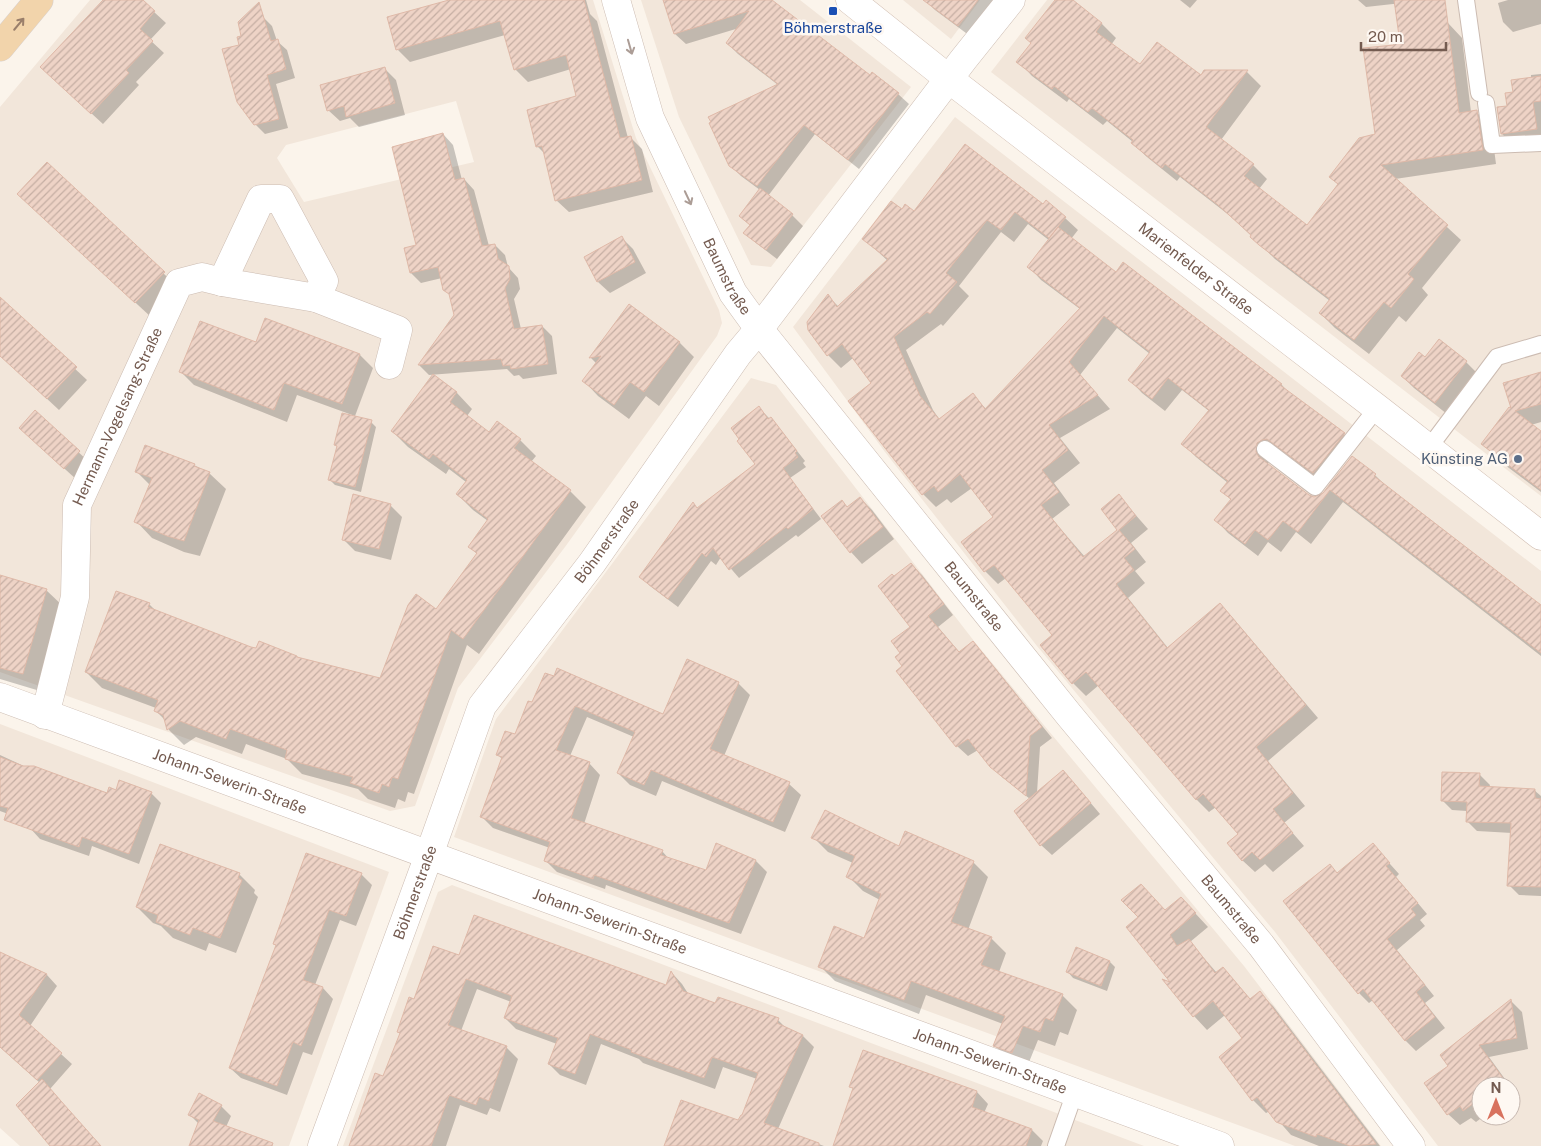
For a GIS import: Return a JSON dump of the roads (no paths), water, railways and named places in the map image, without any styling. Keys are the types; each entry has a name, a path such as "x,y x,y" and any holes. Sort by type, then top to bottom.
{"main road":[{"path":"0,47 39,0"}],"street":[{"name":"Baumstraße","path":"616,0 650,118 733,293 759,329 1069,715 1261,945 1411,1146"},
{"name":"Marienfelder Straße","path":"850,0 949,79 1541,536"},
{"name":"Böhmerstraße","path":"322,1146 482,706 592,563 738,354 1011,0"},
{"path":"222,282 260,199 280,199 324,281 316,298"},
{"name":"Hermann-Vogelsang-Straße","path":"45,714 75,597 76,505 179,283 202,276 222,282 316,298 398,330 389,365"},
{"name":"Johann-Sewerin-Straße","path":"0,697 1220,1146"}],"lane":[{"path":"1466,0 1492,144 1541,143"},
{"path":"1428,449 1497,357 1541,344"},
{"path":"1265,449 1315,487 1377,408"},
{"path":"1056,1146 1075,1092"}],"place":[{"name":"Böhmerstraße","path":"833,11"},
{"name":"Künsting AG","path":"1518,459"}]}
